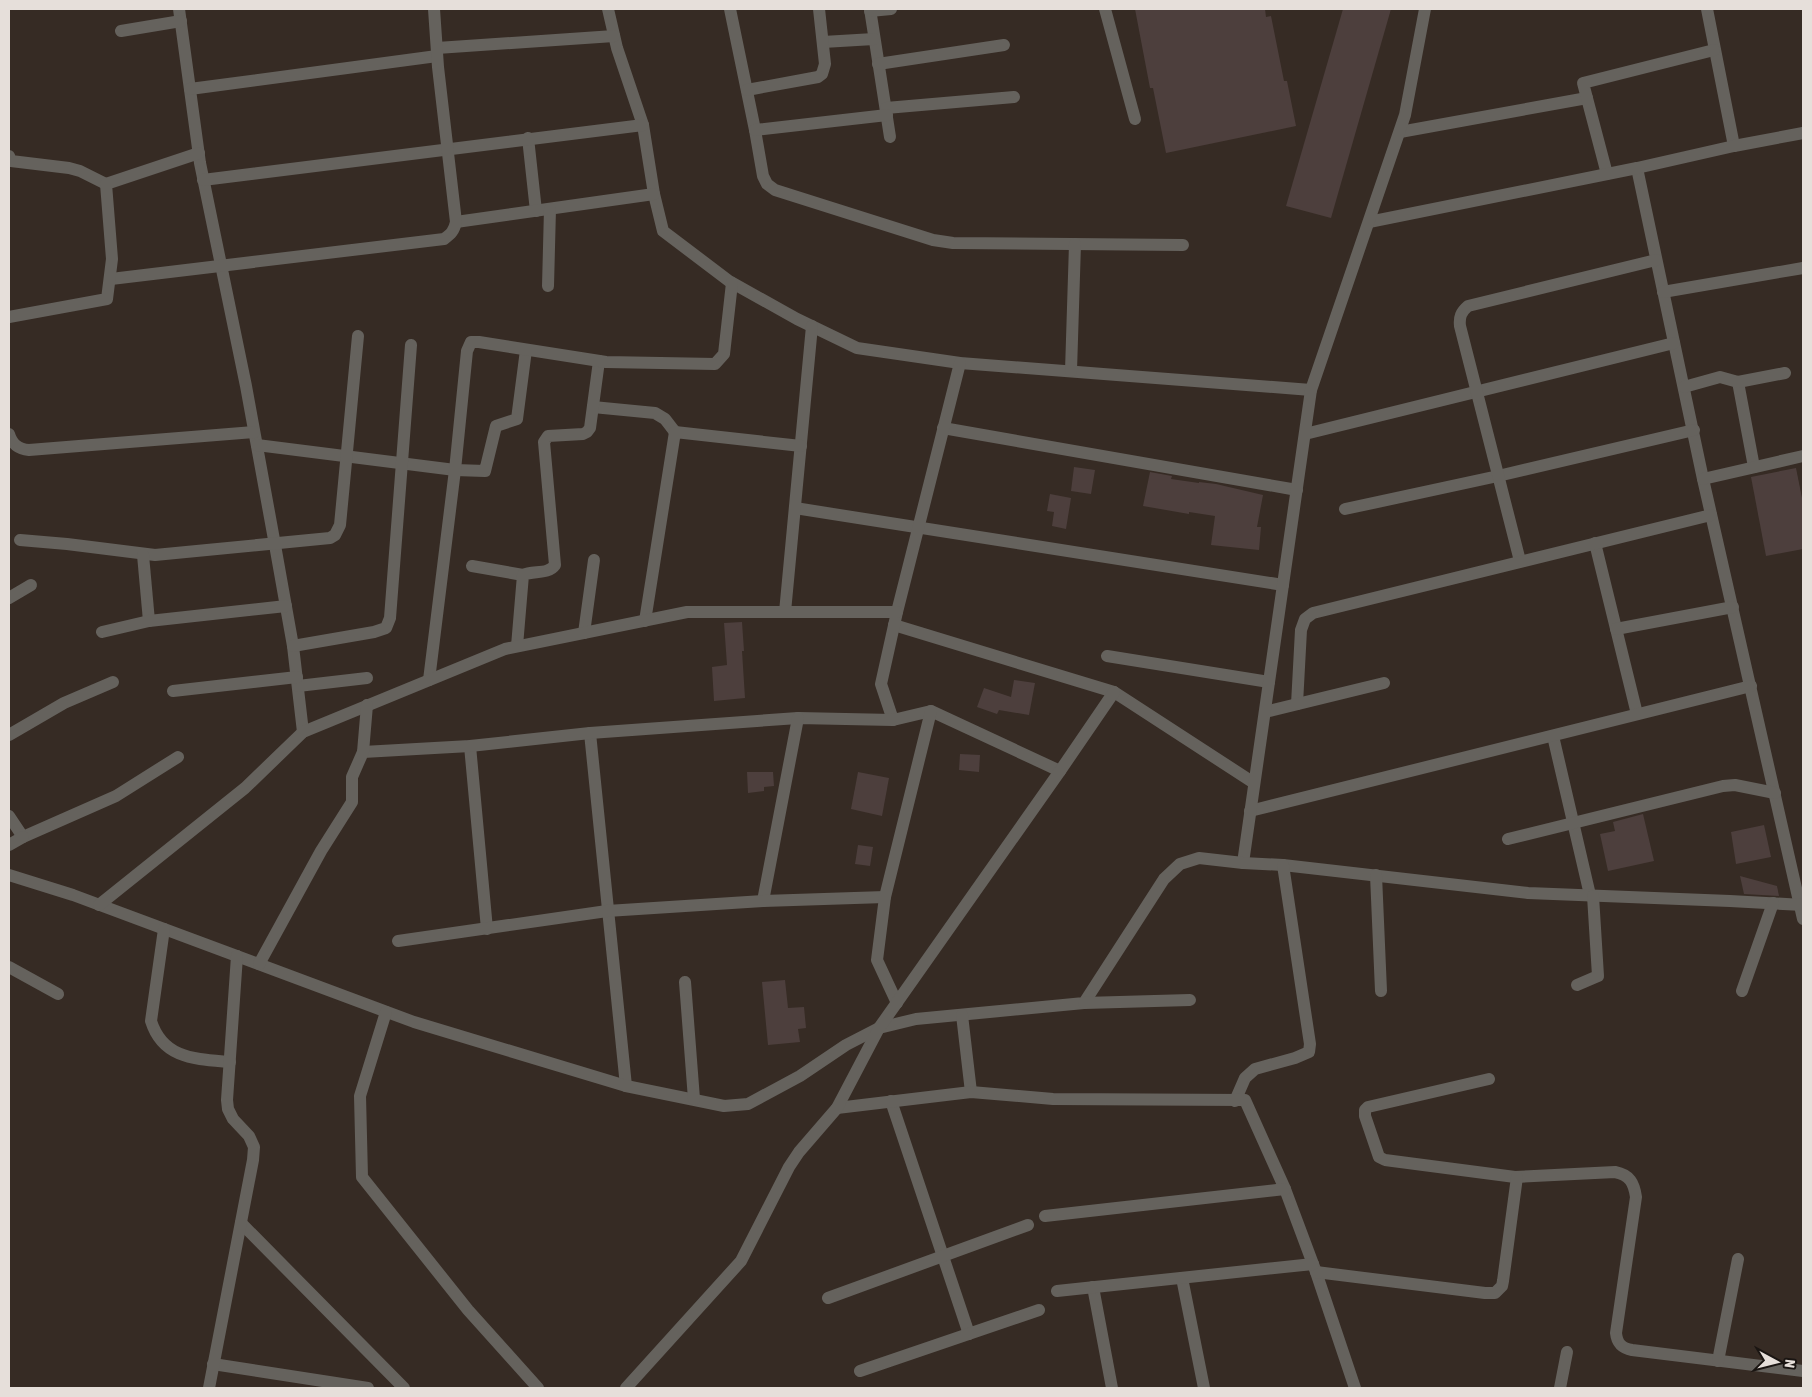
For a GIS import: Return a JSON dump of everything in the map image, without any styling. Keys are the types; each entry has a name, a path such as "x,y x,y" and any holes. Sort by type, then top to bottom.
{"street":[{"path":"111,279 444,239 450,235 454,230 456,222 434,9"},
{"path":"608,9 616,48 643,125 654,194 663,231 732,283 857,348 960,363 1311,390"},
{"path":"730,9 763,176 767,184 775,190 933,240 953,243 1183,245"},
{"path":"747,90 818,77 822,74 825,64 819,9"},
{"path":"890,138 870,10 891,9"},
{"path":"1105,9 1136,119"},
{"path":"1243,863 1311,390 1400,132 1405,115 1425,9"},
{"path":"1707,9 1734,146"},
{"path":"121,31 180,15 199,153 257,445 293,646 303,732"},
{"path":"190,89 437,52 614,36"},
{"path":"823,42 874,39"},
{"path":"878,64 1004,45"},
{"path":"1607,174 1583,83 1714,50"},
{"path":"755,130 1014,97"},
{"path":"1400,132 1587,98"},
{"path":"204,180 643,125"},
{"path":"1369,222 1803,133"},
{"path":"528,138 536,211"},
{"path":"9,156 11,161 80,171 106,184 199,153"},
{"path":"1637,168 1703,479 1802,905 1803,919"},
{"path":"9,317 107,299 112,259 106,184"},
{"path":"456,222 654,194"},
{"path":"548,286 550,209"},
{"path":"1072,371 1075,244"},
{"path":"1520,562 1460,326 1462,311 1468,306 1656,260"},
{"path":"1663,292 1803,268"},
{"path":"429,680 455,470 467,351 471,342 599,361 715,364 724,354 732,283"},
{"path":"785,612 812,326"},
{"path":"20,540 155,555 330,538 335,535 340,525 358,336"},
{"path":"1305,434 1674,343"},
{"path":"293,646 374,632 386,628 390,618 411,345"},
{"path":"257,445 455,470 485,471 496,426 517,419 526,350"},
{"path":"472,566 524,575 549,570 555,565 544,442 548,436 582,434 590,428 599,361"},
{"path":"893,720 881,684 918,526 960,363"},
{"path":"1684,387 1720,377 1738,382 1785,373"},
{"path":"1738,382 1754,467"},
{"path":"593,407 655,413 665,419 675,432 801,446"},
{"path":"943,428 1297,490"},
{"path":"1345,509 1498,476 1694,430"},
{"path":"9,434 14,445 29,450 254,432"},
{"path":"645,620 675,432"},
{"path":"1703,479 1803,456"},
{"path":"795,508 1283,585"},
{"path":"1297,704 1301,630 1305,619 1314,613 1711,515"},
{"path":"1595,543 1637,714"},
{"path":"143,554 149,621"},
{"path":"584,633 594,560"},
{"path":"517,646 524,575"},
{"path":"9,598 31,585"},
{"path":"102,632 149,621 286,606"},
{"path":"1616,629 1733,607"},
{"path":"98,904 245,788 303,732 506,649 687,612 897,612"},
{"path":"894,625 1114,692 1254,783"},
{"path":"1107,656 1269,682"},
{"path":"173,691 367,678"},
{"path":"9,734 64,703 113,682"},
{"path":"1265,712 1384,683"},
{"path":"1250,811 1751,686"},
{"path":"626,1388 741,1261 790,1167 799,1152 837,1108 879,1028 1114,692"},
{"path":"259,964 321,851 352,802 352,777 363,752 367,705"},
{"path":"363,752 470,746 590,733 798,718 893,720 931,712 1060,771"},
{"path":"897,1003 878,960 885,897 931,712"},
{"path":"763,901 798,718"},
{"path":"590,733 626,1086"},
{"path":"1553,736 1591,895 1598,976 1577,985"},
{"path":"470,746 487,930"},
{"path":"9,845 116,796 178,757"},
{"path":"1508,839 1723,786 1735,785 1775,793"},
{"path":"9,816 23,837"},
{"path":"1084,1003 1164,879 1180,864 1199,858 1243,863 1283,864 1528,893 1802,905"},
{"path":"1235,1101 1246,1078 1255,1069 1295,1058 1309,1052 1310,1044 1283,864"},
{"path":"9,875 98,904 414,1022 626,1086 724,1106 748,1104 800,1076 846,1045 879,1028 916,1020 1084,1003 1190,1000"},
{"path":"1376,875 1381,991"},
{"path":"398,941 607,912 763,901 885,897"},
{"path":"1742,991 1773,903"},
{"path":"164,929 151,1021 155,1034 164,1045 180,1055 197,1060 230,1062"},
{"path":"209,1388 254,1147 249,1136 233,1119 228,1109 227,1100 237,956"},
{"path":"9,967 58,994"},
{"path":"685,982 694,1099"},
{"path":"386,1012 360,1096 362,1177 468,1310 538,1388"},
{"path":"962,1015 970,1092"},
{"path":"1489,1078 1368,1107 1365,1110 1365,1116 1377,1153 1382,1159 1517,1177 1615,1172 1629,1177 1635,1188 1636,1197 1616,1332 1616,1339 1620,1346 1626,1349 1803,1371"},
{"path":"837,1108 970,1092 1052,1098 1245,1100 1285,1189 1355,1388"},
{"path":"891,1101 969,1334"},
{"path":"1057,1291 1182,1278 1314,1268 1485,1294 1495,1292 1502,1286 1503,1281 1517,1177"},
{"path":"1045,1216 1285,1189"},
{"path":"241,1223 404,1388"},
{"path":"828,1298 1028,1225"},
{"path":"1718,1361 1738,1259"},
{"path":"1182,1278 1204,1388"},
{"path":"1092,1287 1112,1388"},
{"path":"860,1371 1038,1310"},
{"path":"1560,1388 1567,1352"},
{"path":"213,1364 293,1383 368,1388"}],"building":[{"path":"1135,9 1265,9 1266,17 1271,16 1284,81 1287,81 1296,126 1166,153 1153,88 1150,88"},
{"path":"1343,9 1391,9 1331,218 1286,206"},
{"path":"1074,467 1095,470 1091,494 1071,491"},
{"path":"1796,468 1803,503 1803,549 1766,556 1751,477"},
{"path":"1150,472 1172,476 1171,479 1216,484 1263,495 1257,527 1261,527 1259,550 1211,545 1215,516 1189,512 1189,514 1143,506"},
{"path":"1050,494 1071,498 1066,529 1052,526 1054,512 1047,511"},
{"path":"742,622 745,698 714,701 712,667 727,665 724,623"},
{"path":"1014,680 1035,683 1029,715 999,710 997,714 977,707 984,688 1011,697"},
{"path":"960,754 980,755 979,772 959,770"},
{"path":"747,772 773,772 774,786 764,787 764,791 748,793"},
{"path":"858,772 889,778 882,816 851,809"},
{"path":"1643,814 1654,861 1608,871 1600,834 1615,831 1613,822"},
{"path":"1764,825 1771,857 1736,864 1731,832"},
{"path":"858,845 873,847 870,866 855,864"},
{"path":"1740,876 1777,886 1779,896 1744,894"},
{"path":"785,980 788,1008 804,1007 806,1028 798,1029 800,1042 768,1045 762,982"}]}
